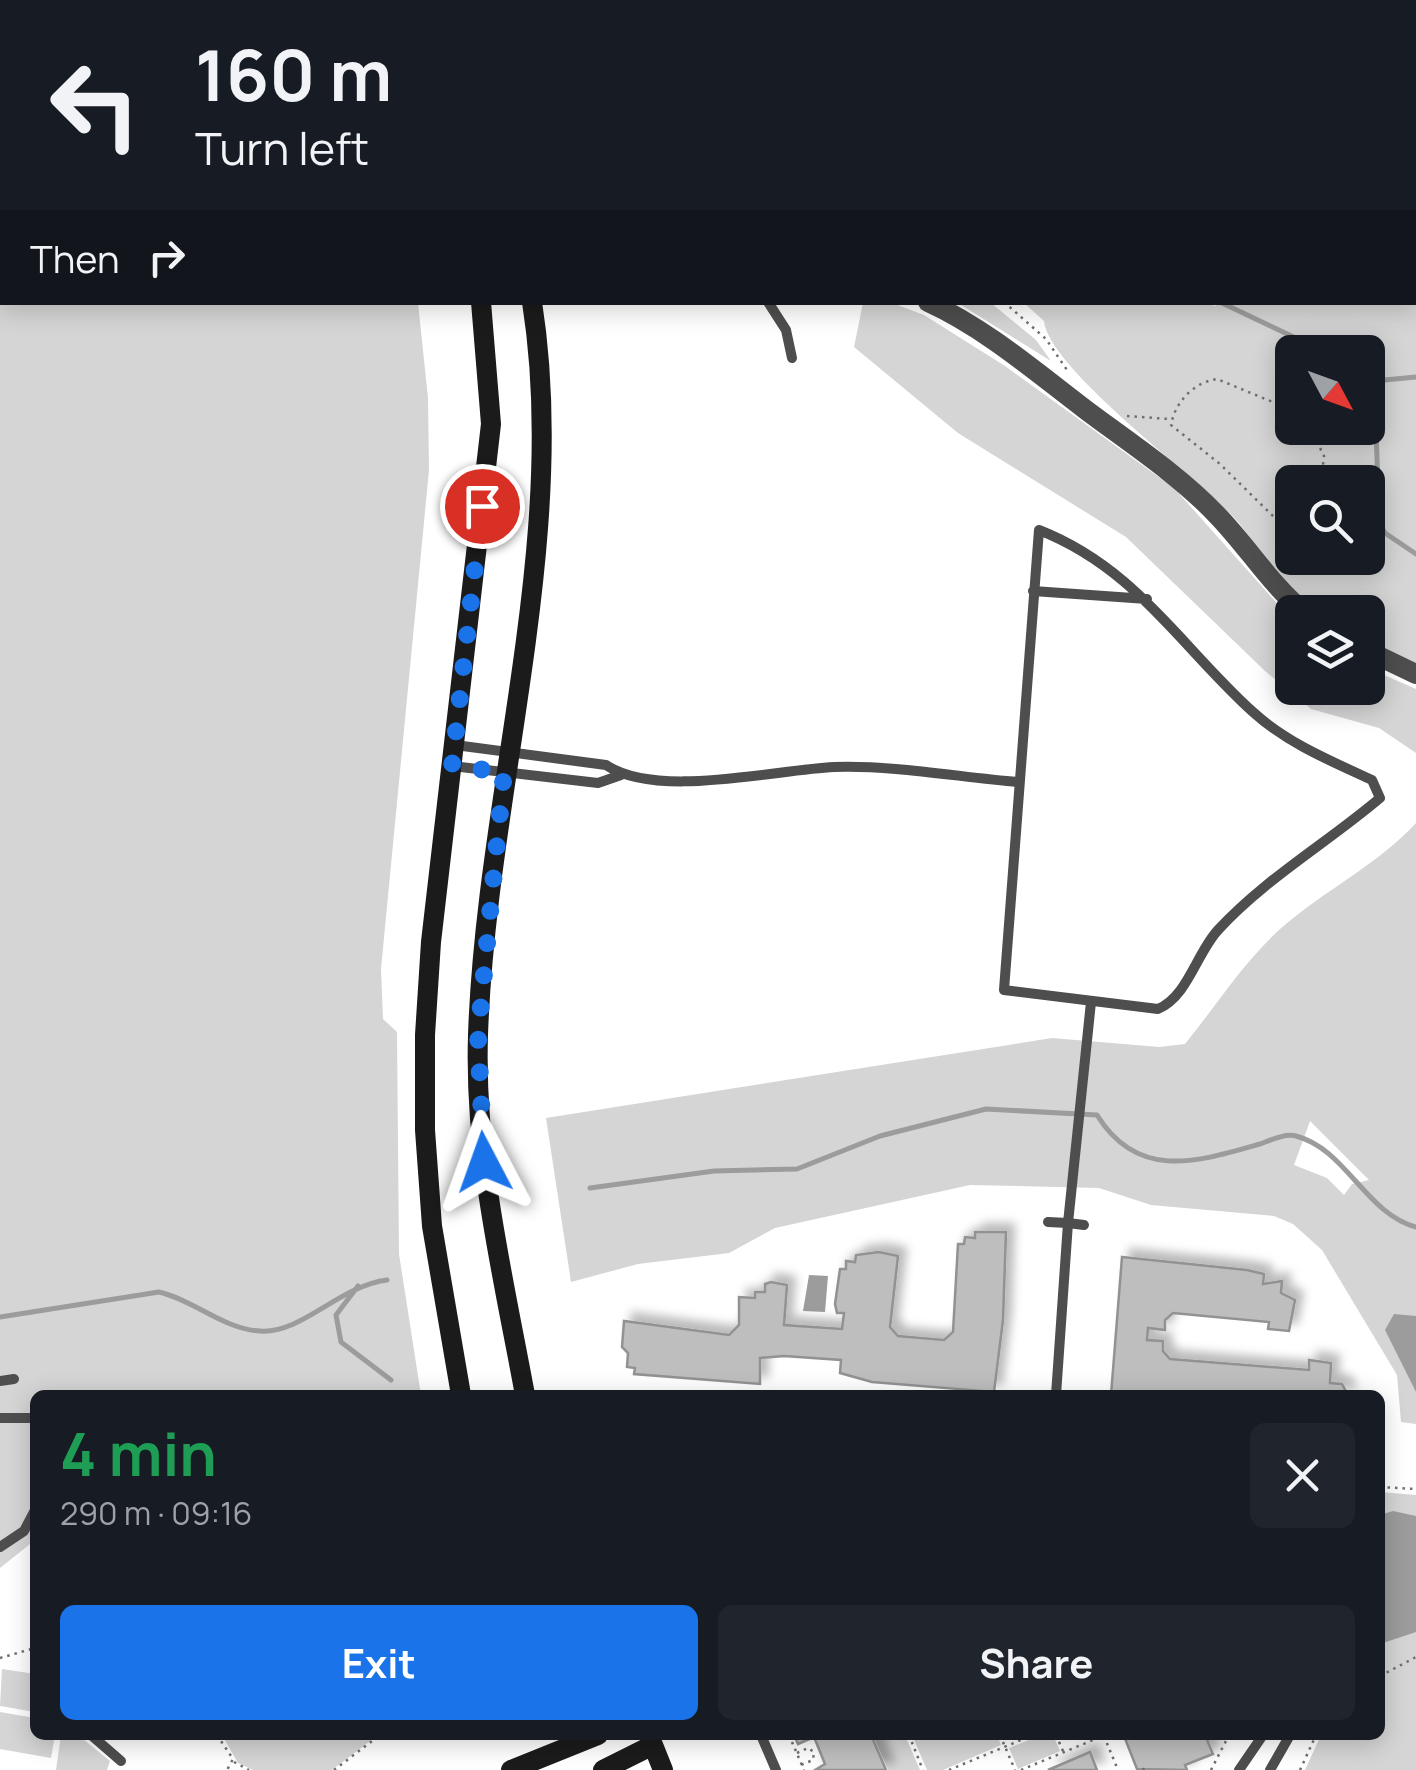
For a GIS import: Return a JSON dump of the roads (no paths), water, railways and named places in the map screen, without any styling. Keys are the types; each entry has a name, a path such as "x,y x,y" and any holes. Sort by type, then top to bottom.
{"main road":[{"path":"461,1390 432,1226 425,1130 431,942 490,424 481,305"},
{"path":"524,1390 490,1219 480,1133 478,1035 504,772 539,508 543,428 532,305"},
{"path":"510,1770 581,1740"},
{"path":"589,1740 601,1770 651,1740 663,1770"}],"street":[{"path":"935,305 953,313 1064,393 1217,515 1285,595"},
{"path":"1385,659 1416,674"}],"lane":[{"path":"770,305 786,330 792,358"},
{"path":"1039,530 1095,560 1148,600 1254,713 1290,740 1372,780 1380,798 1259,888 1214,934 1172,1003 1137,1010 1004,990 1033,591 1039,530"},
{"path":"1033,591 1148,600"},
{"path":"454,755 507,750 606,765 621,775"},
{"path":"454,755 504,772 598,782 621,775 719,780 835,767 1018,782"},
{"path":"1056,1390 1068,1222 1091,1002"},
{"path":"1048,1222 1084,1225"},
{"path":"0,1382 14,1378"},
{"path":"0,1418 30,1418"},
{"path":"0,1547 24,1531 30,1520"},
{"path":"97,1740 121,1761"},
{"path":"763,1740 776,1770"},
{"path":"1239,1770 1260,1740"},
{"path":"1270,1770 1287,1740"}],"waterway":[{"path":"1226,305 1289,335"},
{"path":"1385,380 1416,377"},
{"path":"1377,445 1378,483 1371,509 1385,533 1416,554"},
{"path":"590,1188 714,1171 797,1169 880,1136 986,1109 1097,1115 1113,1136 1131,1150 1170,1161 1214,1156 1283,1136 1296,1136 1329,1154 1383,1209 1416,1227"},
{"path":"0,1317 159,1292 246,1329 276,1330 353,1291 387,1280"},
{"path":"358,1286 336,1315 341,1342 391,1380"}]}
